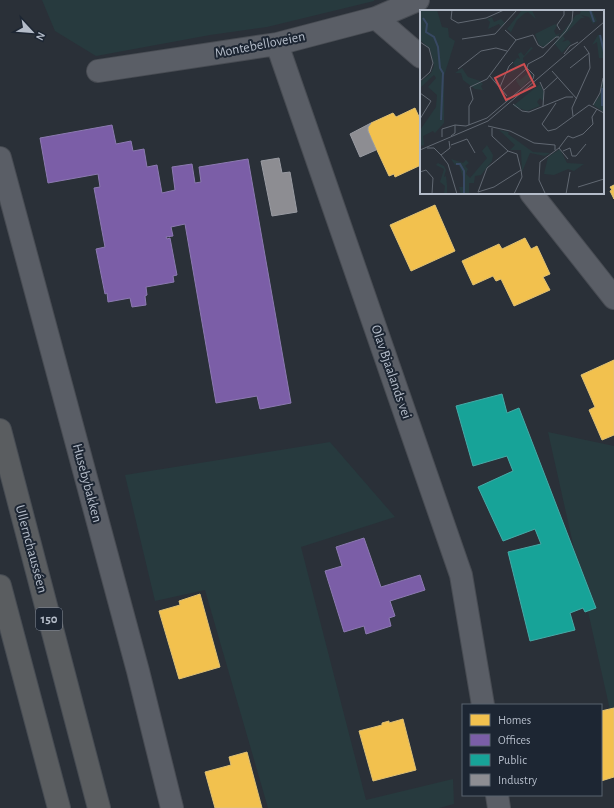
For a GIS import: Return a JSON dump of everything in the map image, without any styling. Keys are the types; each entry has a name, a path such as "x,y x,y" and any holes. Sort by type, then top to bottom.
{"highway":[{"name":"Ullernchausséen","path":"0,430 99,808"},
{"path":"0,586 59,808"}],"street":[{"name":"Montebelloveien","path":"98,71 277,44 376,18 418,0"},
{"path":"376,18 420,56"},
{"name":"Olav Bjaalands vei","path":"277,44 461,575 483,704"},
{"name":"Husebybakken","path":"0,158 138,671 172,808"},
{"path":"532,194 614,298"},
{"path":"497,796 499,808"}],"green space":[{"path":"42,0 374,1 267,27 210,35 96,56 55,31"},
{"path":"548,432 614,446 614,728"},
{"path":"330,442 395,517 301,547 366,800 453,779 454,804 439,808 268,808 205,590 155,601 125,475"}],"building: Homes":[{"path":"415,108 420,119 420,165 395,177 394,174 389,176 368,131 368,127 371,123 393,113 396,117"},
{"path":"614,185 614,199 610,191 612,190 610,187"},
{"path":"435,205 455,251 411,271 390,225"},
{"path":"525,238 531,249 537,246 550,274 543,277 550,290 514,306 501,279 496,281 493,276 473,285 462,261 499,244 502,249"},
{"path":"614,360 614,435 602,440 589,410 595,407 581,375"},
{"path":"200,594 220,667 179,679 159,611 180,605 179,601"},
{"path":"614,708 614,777 602,781 602,711"},
{"path":"403,719 416,770 373,781 359,731 382,725 382,723 389,721 389,723"},
{"path":"247,752 262,808 215,808 205,772 231,765 229,757"}],"building: Offices":[{"path":"112,125 116,144 131,141 133,151 144,149 147,167 157,165 162,193 175,190 172,167 192,164 195,183 201,182 199,167 248,159 291,403 260,409 257,396 216,403 185,224 171,227 173,236 166,237 167,239 170,238 177,275 173,276 174,282 146,287 146,305 132,307 130,298 108,302 96,249 105,247 94,188 100,187 98,174 48,183 40,138"},
{"path":"364,538 381,587 420,575 425,590 390,601 395,616 389,618 391,626 366,634 364,626 344,632 325,571 342,566 336,547"}],"building: Public":[{"path":"502,394 507,413 519,408 596,608 585,612 583,608 570,613 575,630 530,641 508,552 541,544 535,529 503,541 478,487 513,471 507,456 473,466 456,406"}],"building: Industry":[{"path":"371,123 368,127 368,131 376,150 360,157 350,134"},
{"path":"279,158 282,173 290,172 297,212 272,216 261,161"}]}
